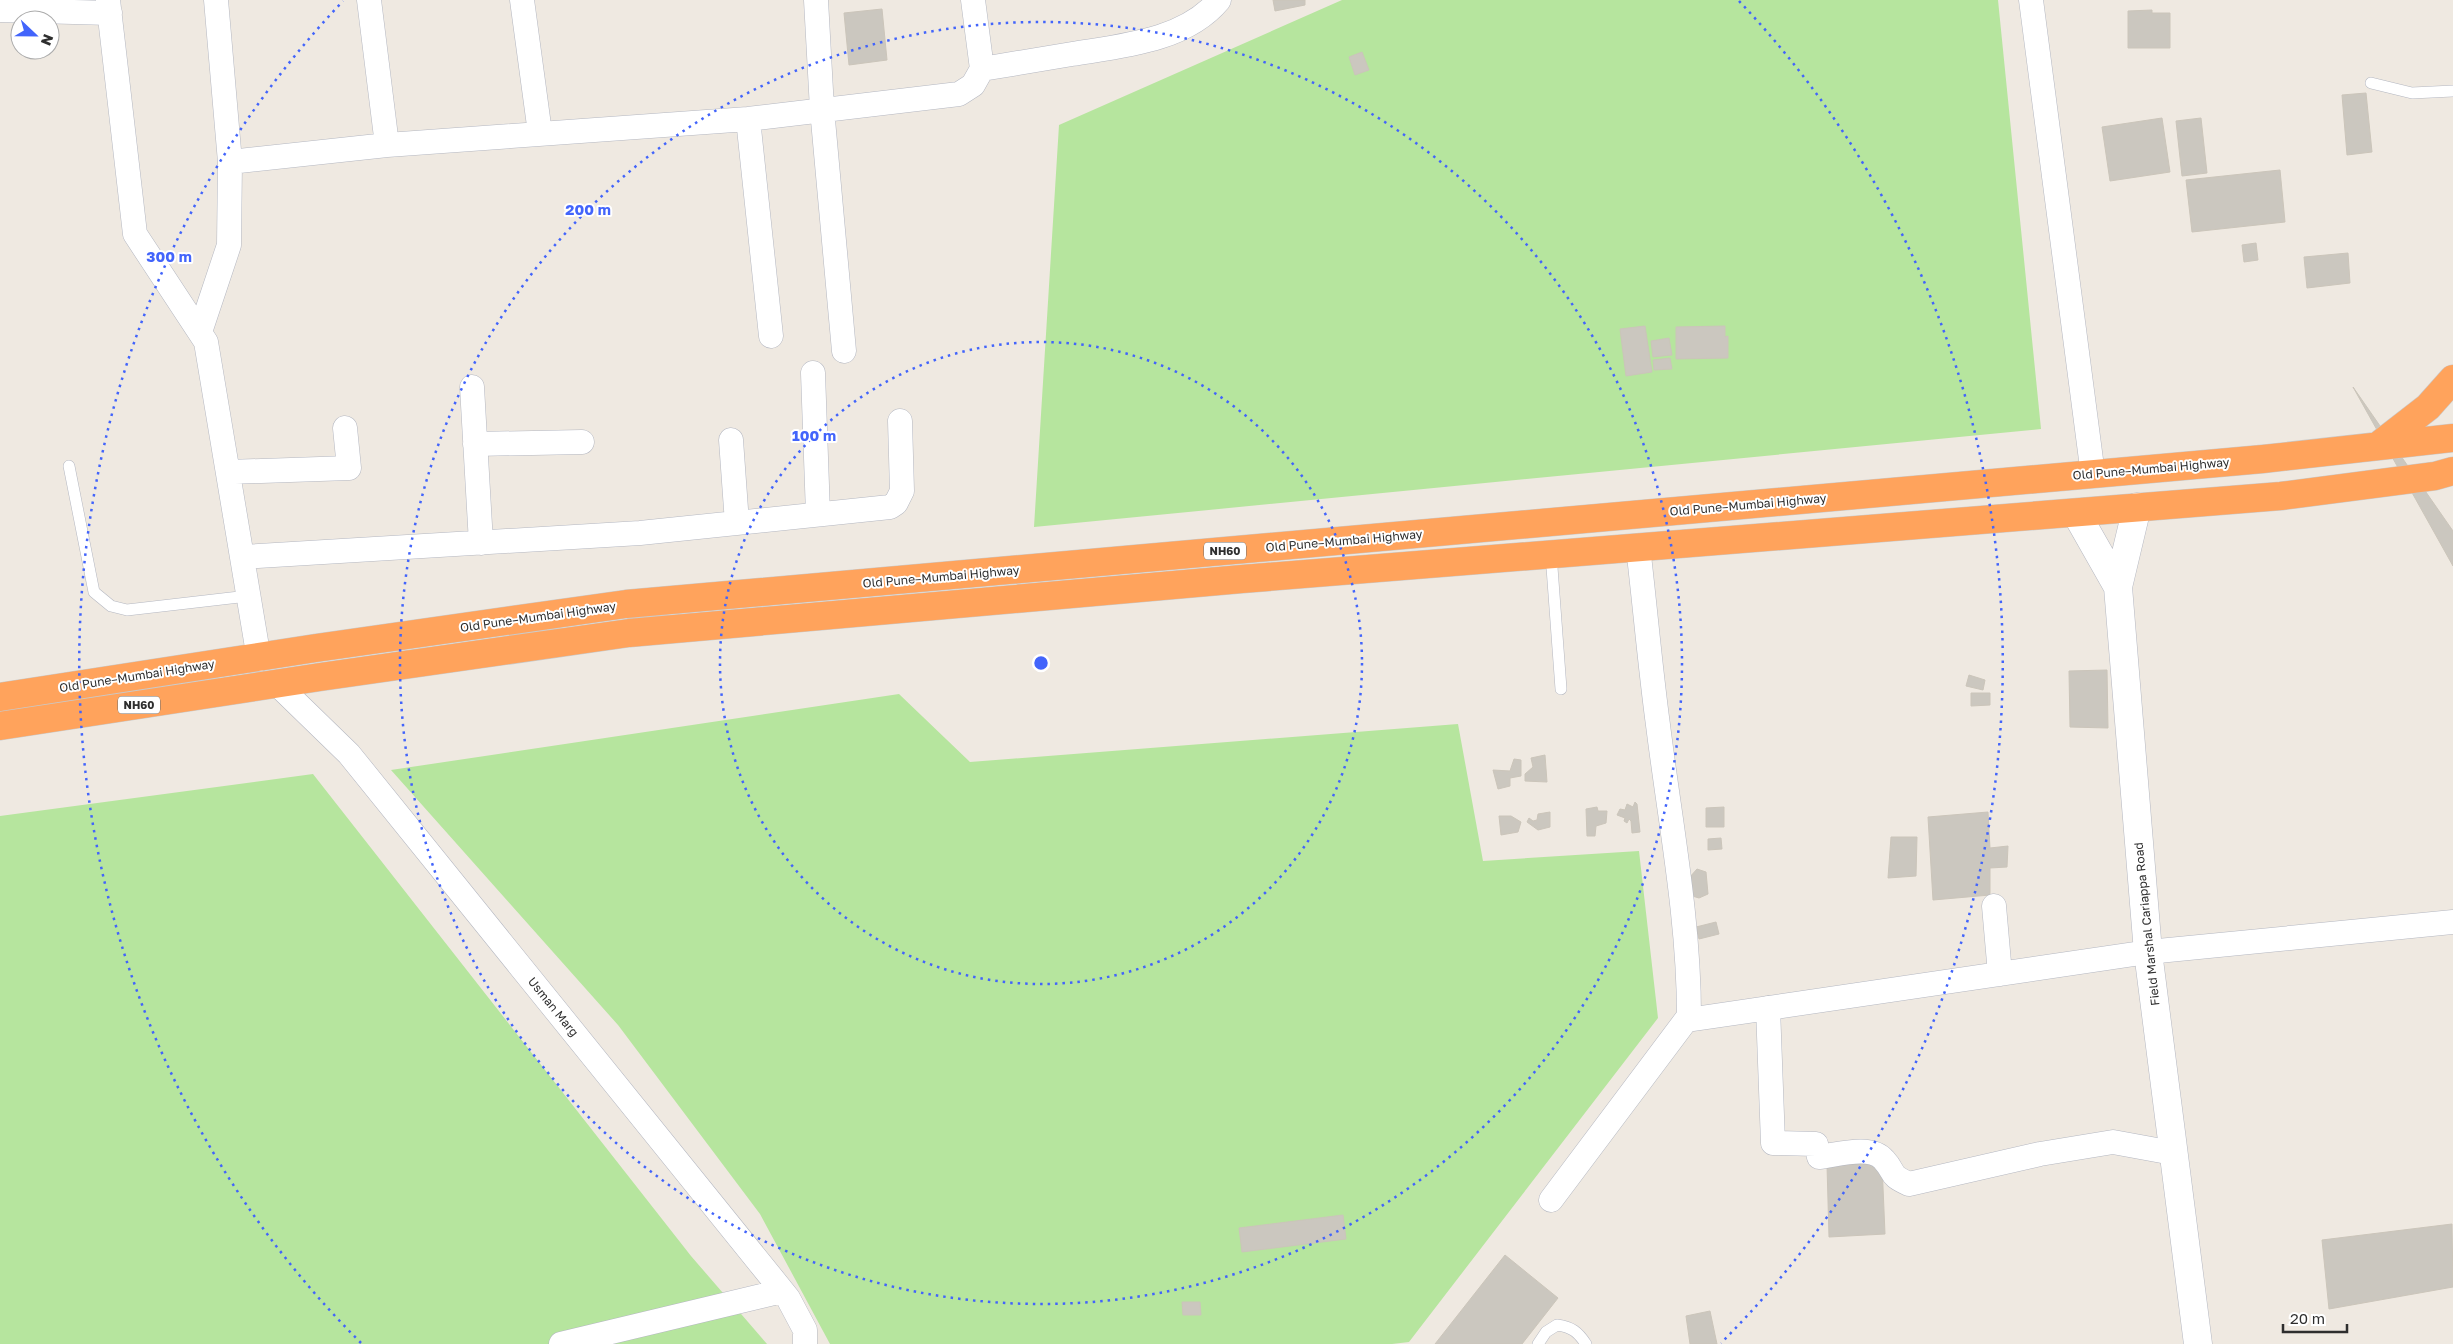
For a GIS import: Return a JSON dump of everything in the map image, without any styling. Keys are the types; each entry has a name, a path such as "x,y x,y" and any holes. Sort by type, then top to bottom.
{"highway":[{"path":"2379,445 2428,407 2453,379"},
{"name":"Old Pune–Mumbai Highway","path":"0,697 316,648 626,604 2263,460 2379,445 2453,438"},
{"name":"NH60","path":"0,726 629,633 1242,579 2281,496 2436,476 2453,471"}],"street":[{"path":"200,332 228,246 230,162 216,0"},
{"path":"368,0 387,145"},
{"path":"522,0 540,133"},
{"path":"816,0 822,109 844,351"},
{"path":"230,162 387,145 748,119 958,94 973,85 982,69 973,0"},
{"path":"982,69 1140,43 1188,24 1211,9 1219,0"},
{"path":"2031,0 2093,475"},
{"path":"0,10 109,7 135,234 206,342 259,658"},
{"path":"748,119 771,336"},
{"path":"813,373 818,514"},
{"path":"472,387 481,543"},
{"path":"242,557 640,533 890,507 896,504 902,491 900,421"},
{"path":"228,472 349,468 345,428"},
{"path":"731,440 737,523"},
{"path":"475,444 582,442"},
{"path":"2118,587 2137,507"},
{"name":"Field Marshal Cariappa Road","path":"2076,513 2118,587 2148,952 2198,1344"},
{"path":"1551,1200 1689,1016 1689,978 1677,856 1658,725 1638,547"},
{"name":"Usman Marg","path":"278,685 349,754 782,1291 805,1330 805,1344"},
{"path":"1994,906 2000,974"},
{"path":"1687,1020 2148,952 2453,922"},
{"path":"1768,1008 1773,1143 1816,1144 1819,1157 1873,1152 1884,1159 1893,1177 1908,1184 2040,1154 2113,1142 2173,1154"},
{"path":"561,1344 614,1338 782,1291"}],"lane":[{"path":"2371,83 2412,93 2453,91"},
{"path":"69,466 94,592 110,606 127,610 248,596"},
{"path":"1551,554 1561,689"},
{"path":"1538,1344 1546,1332 1557,1325 1568,1326 1578,1332 1586,1344"}],"green space":[{"path":"1342,0 1998,0 2041,429 1034,527 1059,125"},
{"path":"899,694 970,762 1458,724 1483,861 1639,851 1658,1018 1409,1342 1392,1344 830,1344 760,1214 618,1025 391,770"},
{"path":"313,774 691,1256 767,1344 0,1344 0,816"}],"building":[{"path":"1273,0 1305,0 1305,5 1275,11"},
{"path":"882,9 887,60 849,65 844,13"},
{"path":"2152,10 2152,13 2170,13 2170,48 2128,48 2128,11"},
{"path":"1362,52 1369,70 1355,75 1349,57"},
{"path":"2366,93 2372,152 2347,155 2342,95"},
{"path":"2162,118 2170,172 2110,181 2102,127"},
{"path":"2201,118 2207,173 2182,176 2176,121"},
{"path":"2280,170 2285,222 2192,232 2186,180"},
{"path":"2256,243 2258,260 2244,262 2242,245"},
{"path":"2348,253 2350,283 2307,288 2304,257"},
{"path":"1645,326 1652,372 1626,376 1620,329"},
{"path":"1725,326 1725,337 1728,336 1728,358 1676,359 1676,327"},
{"path":"1669,338 1672,355 1653,357 1651,341"},
{"path":"1670,358 1672,369 1654,370 1653,360"},
{"path":"2353,387 2453,531 2453,566"},
{"path":"2107,670 2108,728 2070,727 2069,671"},
{"path":"1969,675 1985,680 1983,690 1966,686"},
{"path":"1971,693 1990,693 1990,705 1971,706"},
{"path":"1545,755 1547,782 1525,781 1525,774 1533,767 1531,758"},
{"path":"1514,759 1521,760 1521,776 1510,778 1510,786 1498,789 1493,770 1510,771"},
{"path":"1635,802 1637,804 1640,832 1632,833 1631,821 1629,819 1627,823 1624,821 1625,818 1617,815 1620,809 1625,810 1627,804 1633,807"},
{"path":"1597,807 1598,811 1607,811 1606,823 1596,826 1595,836 1587,836 1586,809"},
{"path":"1724,807 1724,827 1706,827 1706,808"},
{"path":"1550,812 1550,827 1538,830 1527,822 1529,818 1533,821 1537,820 1538,814"},
{"path":"1988,812 1990,848 2008,846 2007,867 1990,868 1990,895 1933,900 1928,817"},
{"path":"1499,816 1511,816 1521,822 1518,832 1501,835"},
{"path":"1891,837 1917,837 1916,876 1888,878"},
{"path":"1721,838 1722,849 1708,850 1708,839"},
{"path":"1697,869 1706,872 1708,894 1699,898 1689,895 1689,878"},
{"path":"1716,922 1719,934 1699,939 1696,927"},
{"path":"1882,1164 1885,1234 1829,1237 1827,1165"},
{"path":"1343,1215 1346,1239 1242,1252 1239,1228"},
{"path":"2452,1224 2453,1287 2329,1309 2322,1240"},
{"path":"1505,1255 1558,1298 1522,1344 1435,1344"},
{"path":"1182,1302 1200,1302 1201,1315 1183,1315"},
{"path":"1710,1311 1717,1344 1690,1344 1686,1316"}]}
